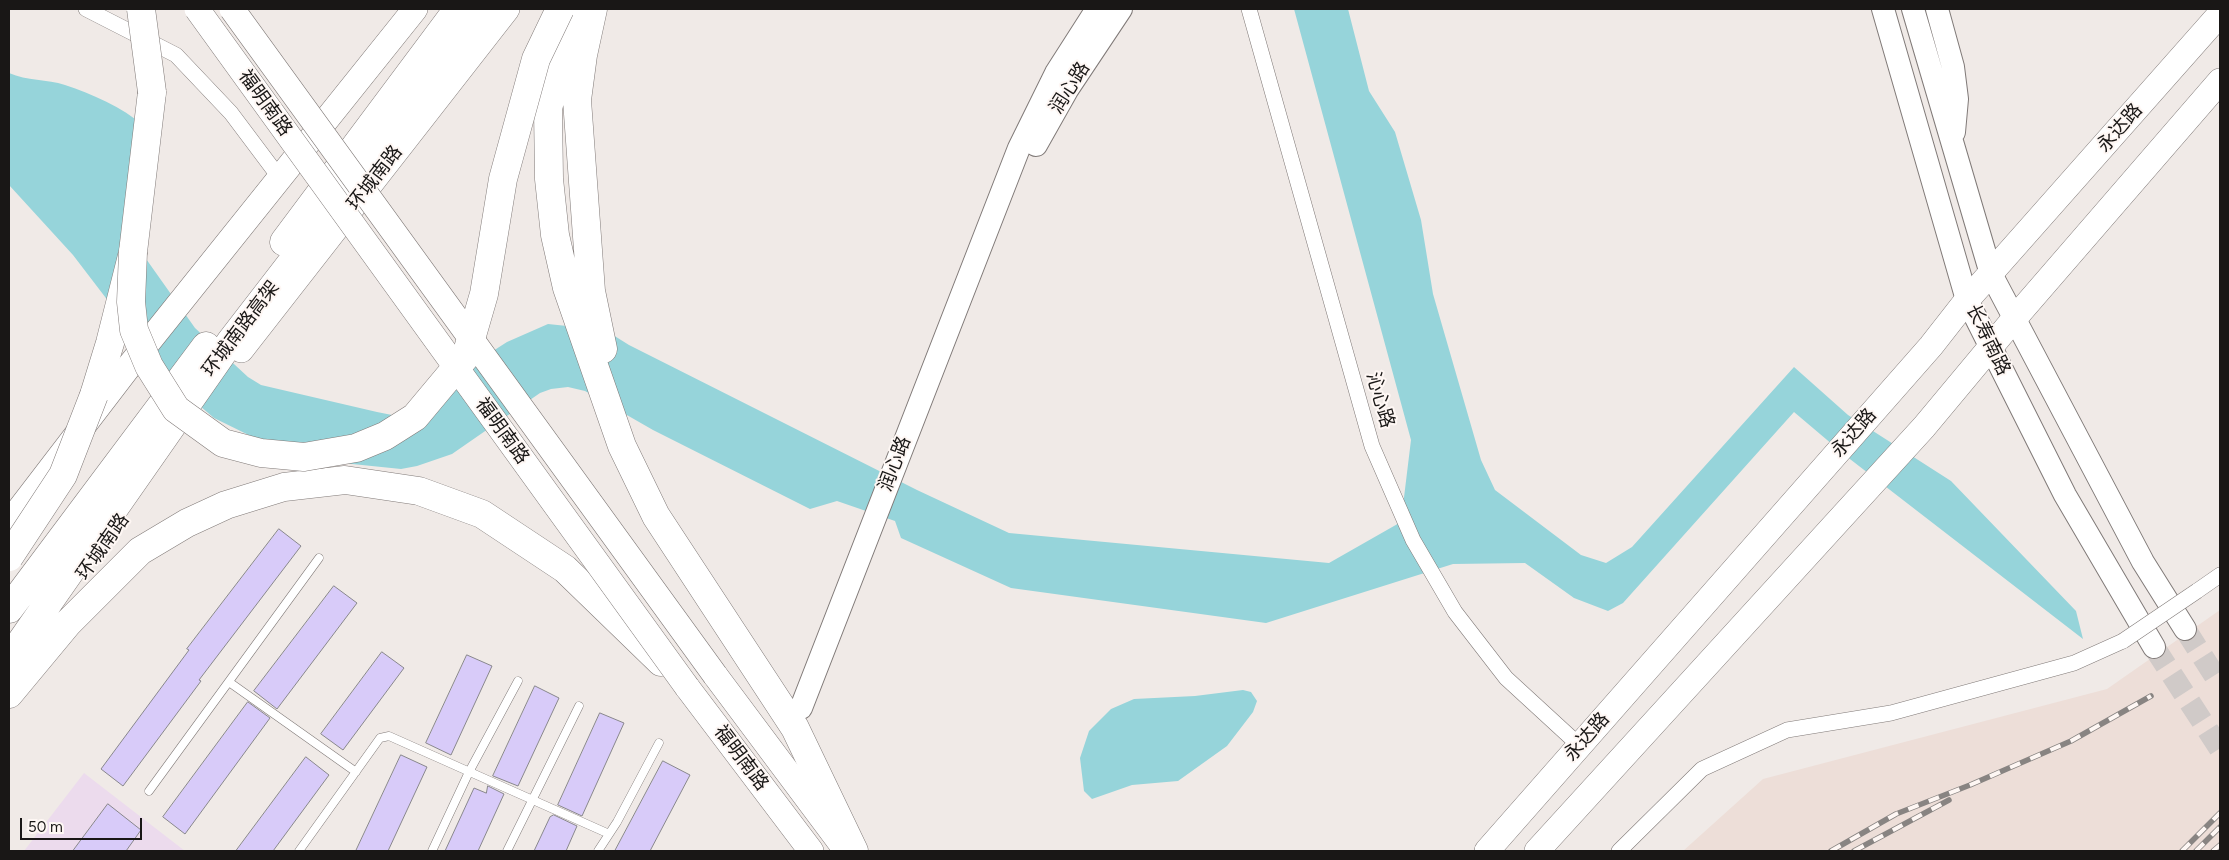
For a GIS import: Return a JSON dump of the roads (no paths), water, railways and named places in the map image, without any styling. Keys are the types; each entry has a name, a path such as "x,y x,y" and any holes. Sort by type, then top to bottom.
{"highway":[{"path":"141,9 152,92 133,252 130,302 134,330 149,366 176,409 223,443 261,453 304,457 356,448 385,436 416,417 466,356 484,294 503,179 530,78 536,59 560,9"},
{"name":"环城南路高架","path":"9,609 458,9"},
{"name":"环城南路高架","path":"9,659 231,341 487,9"},
{"path":"572,9 548,109 549,179 555,235 567,288 622,446 656,516 795,728 854,851"},
{"path":"593,9 583,55 577,100 591,291 622,446"},
{"path":"9,557 63,475 110,343 133,252"},
{"path":"9,694 68,624 140,551 187,523 226,505 284,487 345,480 418,490 482,514 565,569 687,687"}],"main road":[{"name":"福明南路","path":"197,9 687,687 811,851"},
{"name":"福明南路","path":"232,9 715,675 846,851"},
{"path":"9,523 130,365 415,9"},
{"name":"环城南路","path":"9,682 243,347 507,9"},
{"name":"润心路","path":"801,708 1019,148 1056,73 1097,9"},
{"name":"润心路","path":"991,222 1067,90 1122,9"},
{"path":"1870,9 1896,54"},
{"name":"长寿南路","path":"1883,9 1967,300 2065,495 2154,647"},
{"name":"长寿南路","path":"1913,9 1991,274 2143,562 2185,629"},
{"path":"1937,9 1953,67 1957,99 1953,146"},
{"name":"永达路","path":"1487,851 1931,346 1967,300 2220,14"},
{"path":"1537,851 1810,555 1924,427 2014,319 2220,81"}],"street":[{"path":"86,9 176,55 231,113 279,177"},
{"name":"沁心路","path":"1249,9 1372,446 1413,540 1455,612 1506,678 1580,746"},
{"path":"1619,851 1702,769 1787,730 1891,713 2074,663 2123,641 2220,575"}],"lane":[{"path":"149,791 319,558"},
{"path":"432,851 469,772 518,680"},
{"path":"229,682 356,772"},
{"path":"507,851 579,706"},
{"path":"300,851 380,738 389,736 608,833"},
{"path":"598,851 617,822 660,743"}],"water":[{"path":"1294,9 1348,9 1369,91 1395,132 1421,220 1433,294 1481,460 1495,490 1581,555 1606,563 1632,547 1794,367 1848,415 1951,481 2076,611 2083,639 1846,456 1794,412 1623,603 1608,611 1574,598 1525,563 1453,564 1266,623 1011,588 901,538 895,521 837,501 810,509 653,430 585,391 568,387 551,389 540,393 452,454 417,466 401,469 323,461 269,445 214,418 186,394 125,323 73,255 9,185 9,73 58,83 96,97 126,113 144,126 144,256 195,328 248,377 261,385 392,415 408,413 468,367 507,342 548,324 605,330 629,345 917,490 1009,533 1329,563 1401,522 1411,440"},
{"path":"1243,690 1251,692 1257,701 1253,712 1227,746 1178,781 1132,785 1092,799 1084,791 1080,758 1089,731 1111,709 1134,699 1195,696"}],"tunnel":[{"path":"2185,629 2220,684"},
{"path":"2154,647 2220,749"}],"railway":[{"path":"1831,851 1896,814 1970,785 2071,741 2151,696"},
{"path":"1854,851 1949,800"},
{"path":"2182,851 2220,813"},
{"path":"2196,851 2220,827"},
{"path":"2213,851 2220,845"}]}
